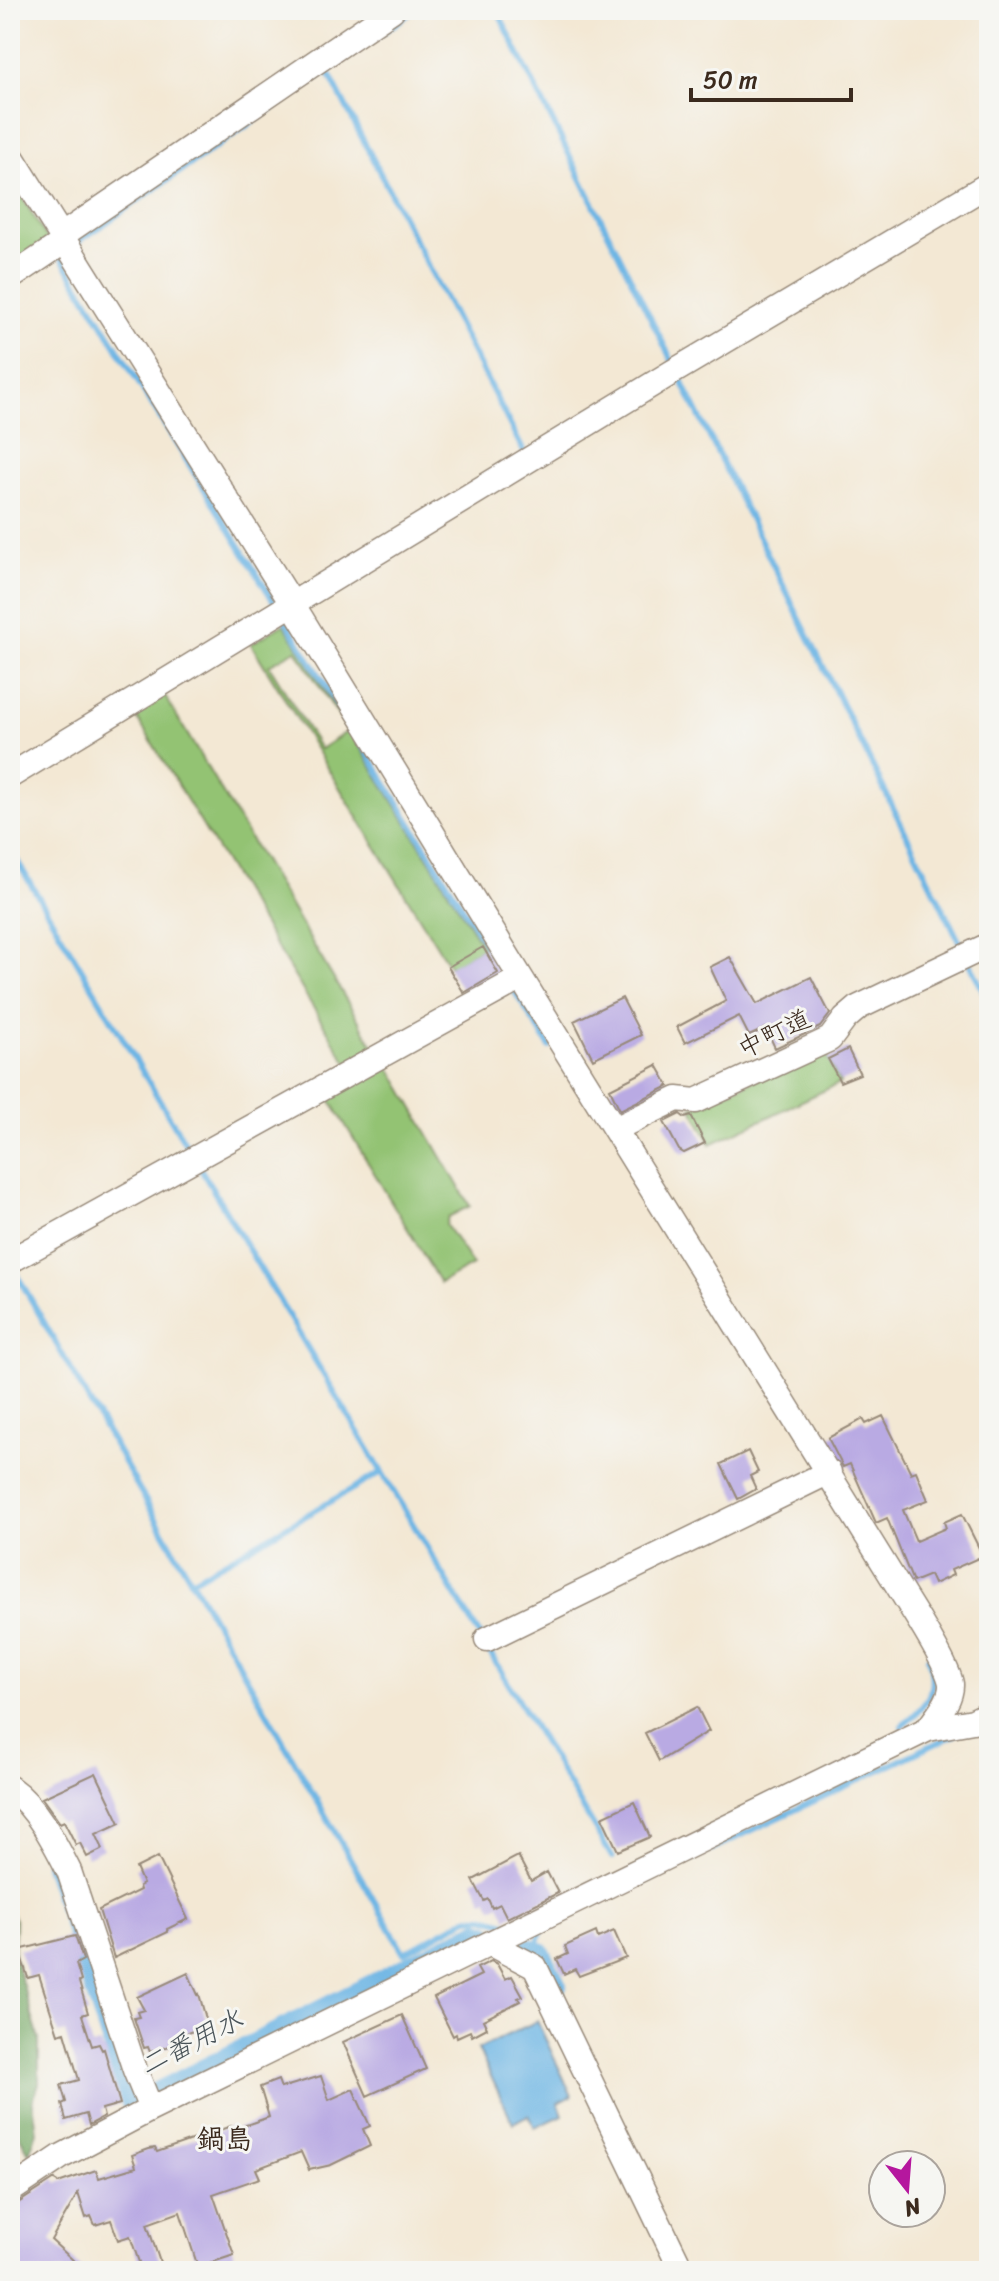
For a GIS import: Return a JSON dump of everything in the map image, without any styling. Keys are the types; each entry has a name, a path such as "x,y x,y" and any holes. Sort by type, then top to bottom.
{"street":[{"path":"10,278 392,10"},
{"path":"10,154 514,982 615,1129 930,1640 951,1684 946,1703 928,1729"},
{"path":"10,776 989,184"},
{"name":"中町道","path":"615,1129 677,1099 696,1101 830,1039 859,1007 974,952"},
{"path":"12,1260 514,982"},
{"path":"487,1639 829,1472"},
{"path":"10,2191 147,2099 491,1944 928,1729 973,1721 989,1713"},
{"path":"10,1788 34,1814 69,1871 147,2099"},
{"path":"491,1944 535,1967 682,2271"}],"green space":[{"path":"10,178 50,243 10,269"},
{"path":"284,624 483,947 450,967 251,644","holes":["296,650 348,731 320,749 269,665"]},
{"path":"164,695 375,1048 347,1063 134,713"},
{"path":"824,1049 840,1083 711,1144 692,1108"},
{"path":"388,1064 470,1206 448,1217 446,1225 473,1265 440,1283 328,1096"},
{"path":"10,1911 15,1920 14,1956 39,2039 39,2083 33,2101 37,2132 29,2153 10,2119"}],"water":[{"path":"537,2021 572,2096 558,2103 563,2115 535,2128 529,2115 513,2123 478,2049"}],"building":[{"path":"483,947 498,973 464,993 448,967"},
{"path":"730,957 757,1004 811,977 830,1014 820,1027 775,1048 766,1028 749,1036 739,1016 685,1043 677,1027 726,1001 710,967"},
{"path":"622,998 641,1035 593,1059 574,1021"},
{"path":"848,1049 860,1074 840,1082 828,1059"},
{"path":"657,1065 669,1086 620,1110 610,1089"},
{"path":"680,1114 685,1118 691,1116 705,1143 684,1153 679,1150 664,1122"},
{"path":"883,1416 911,1473 916,1471 928,1500 903,1510 916,1541 946,1528 944,1522 962,1514 983,1556 951,1570 953,1575 934,1584 930,1575 913,1582 887,1518 876,1523 850,1464 843,1467 828,1438 863,1419 866,1424"},
{"path":"748,1451 758,1472 750,1476 756,1489 738,1499 721,1464"},
{"path":"697,1707 709,1731 659,1761 645,1733"},
{"path":"96,1773 120,1823 96,1834 103,1849 87,1857 80,1843 76,1845 64,1821 60,1823 42,1798"},
{"path":"634,1802 650,1837 618,1851 602,1817"},
{"path":"518,1856 531,1881 547,1872 558,1893 507,1918 500,1904 492,1908 488,1899 484,1901 473,1880"},
{"path":"158,1857 188,1919 114,1958 99,1910 140,1890 139,1886 143,1884 136,1868"},
{"path":"614,1931 626,1958 579,1976 575,1969 564,1974 557,1959 568,1954 565,1946 596,1932 598,1938"},
{"path":"75,1936 83,1960 76,1964 88,2013 82,2015 92,2046 99,2044 104,2049 120,2104 102,2109 104,2117 89,2125 86,2114 66,2120 62,2104 66,2102 61,2085 79,2080 65,2032 58,2034 39,1975 28,1978 19,1950"},
{"path":"491,1961 497,1964 505,1979 512,1976 523,1996 518,1998 520,2001 483,2020 487,2028 472,2036 470,2031 453,2036 434,1998 481,1975 477,1968"},
{"path":"188,1973 199,1994 208,2026 181,2035 183,2042 150,2052 148,2047 144,2048 134,2018 139,2017 137,2012 144,2010 137,1997"},
{"path":"402,2015 426,2069 367,2096 343,2042"},
{"path":"321,2076 329,2100 353,2089 370,2126 363,2129 370,2146 331,2165 309,2170 301,2152 256,2169 260,2178 213,2194 234,2255 198,2267 180,2212 147,2224 163,2271 142,2271 130,2236 118,2240 111,2220 95,2225 91,2216 86,2218 78,2193 51,2240 85,2271 10,2271 10,2206 55,2179 58,2183 96,2170 99,2178 136,2167 132,2155 155,2148 157,2152 231,2126 232,2130 269,2117 260,2087 278,2080 281,2088"}],"waterway":[{"path":"79,241 415,10"},
{"path":"497,10 674,365"},
{"path":"327,70 525,454"},
{"path":"59,254 276,605"},
{"path":"679,375 963,949"},
{"path":"282,615 507,979"},
{"path":"10,849 191,1153"},
{"path":"968,959 989,1003"},
{"path":"513,989 550,1047"},
{"path":"197,1163 612,1857"},
{"path":"13,1268 404,1953 468,1918 483,1917 506,1923"},
{"path":"191,1581 382,1472"},
{"path":"902,1726 918,1712 928,1697 932,1680 928,1658"},
{"path":"640,1883 956,1734"},
{"name":"二番用水","path":"55,1865 133,2105 478,1932 486,1935"},
{"path":"536,1951 541,1930 547,1927"},
{"name":"二番用水","path":"529,1949 540,1953 556,1986"}],"district":[{"name":"鍋島","path":"225,2138"}]}
